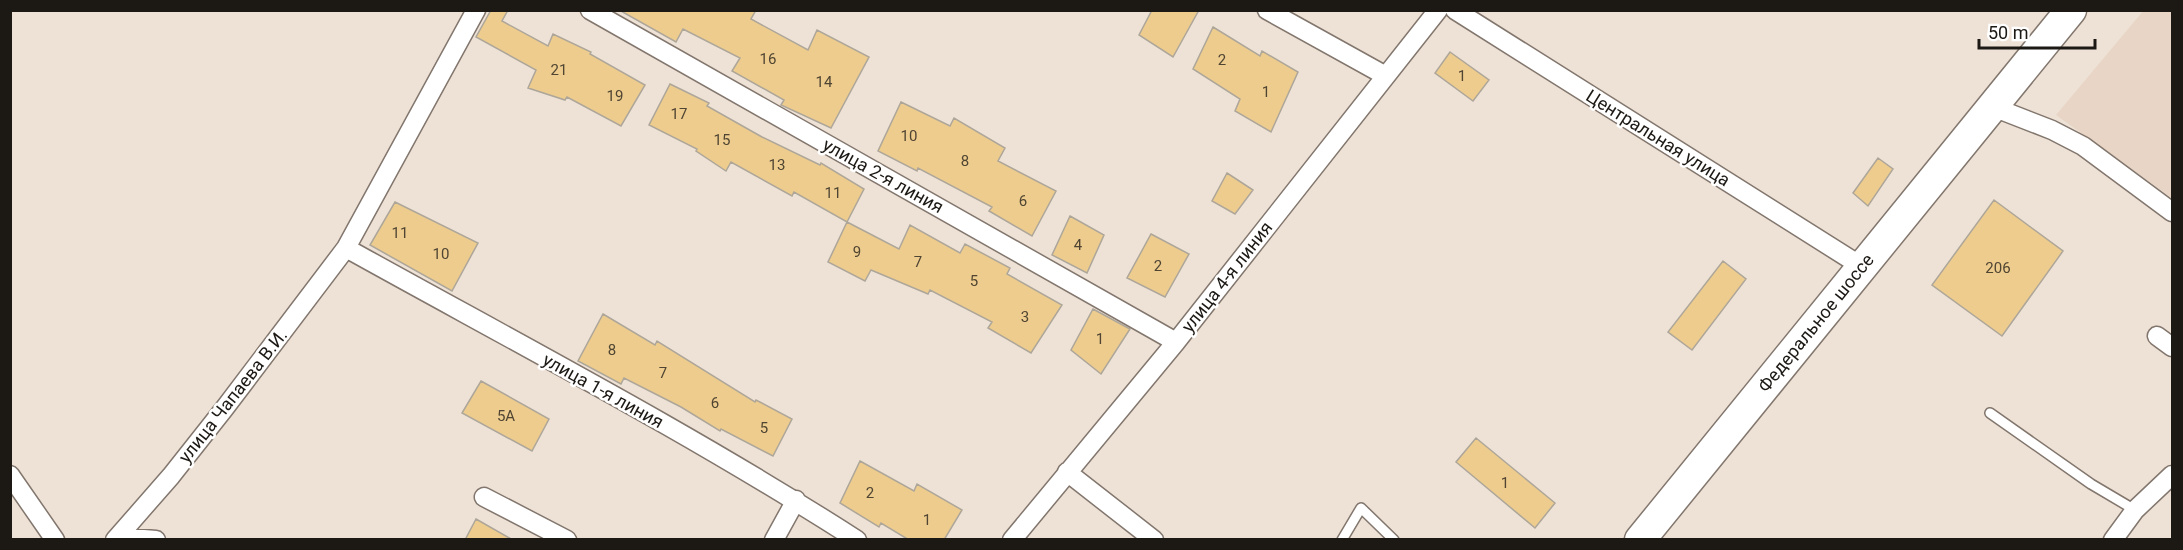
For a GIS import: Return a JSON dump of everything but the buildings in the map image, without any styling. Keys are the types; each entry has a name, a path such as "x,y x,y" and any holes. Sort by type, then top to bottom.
{"highway":[{"name":"Федеральное шоссе","path":"1640,540 2071,10"}],"street":[{"name":"улица Чапаева В.И.","path":"116,538 224,410 346,248 476,10"},
{"name":"улица 2-я линия","path":"590,10 1176,342"},
{"path":"1267,10 1386,76"},
{"name":"улица 4-я линия","path":"1012,540 1176,342 1438,10"},
{"name":"Центральная улица","path":"1455,10 1862,266"},
{"path":"1993,107 2052,130 2084,146 2172,212"},
{"name":"улица 1-я линия","path":"346,248 677,432 796,500 857,540"},
{"path":"2157,336 2172,347"},
{"path":"1068,472 1154,540"},
{"path":"10,475 55,540"},
{"path":"2113,540 2135,510 2172,475"},
{"path":"484,497 567,540"},
{"path":"774,540 796,500"},
{"path":"116,538 156,540"}],"lane":[{"path":"1990,413 2091,484 2135,510"},
{"path":"1342,540 1361,508 1394,540"}],"shaded area":[{"path":"2144,10 2172,11 2172,198 2056,115"}]}
